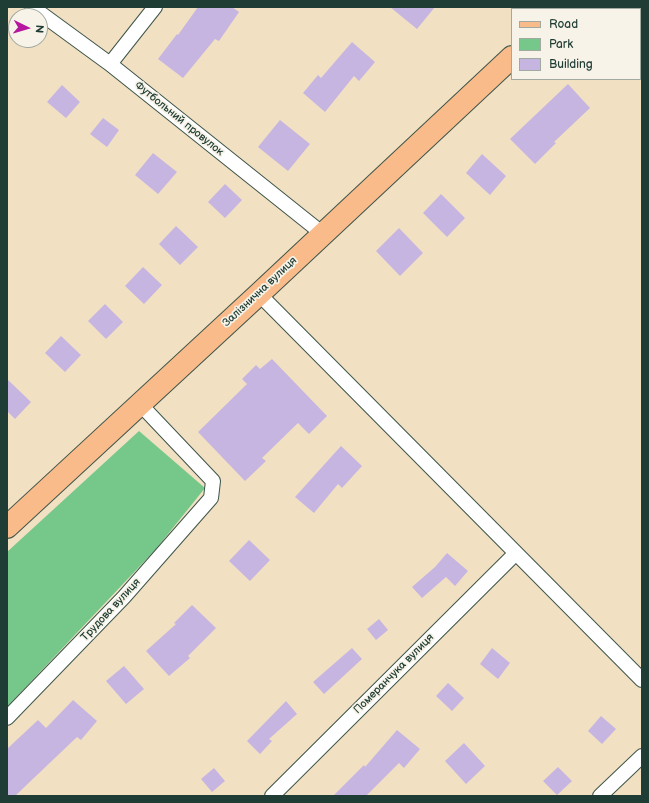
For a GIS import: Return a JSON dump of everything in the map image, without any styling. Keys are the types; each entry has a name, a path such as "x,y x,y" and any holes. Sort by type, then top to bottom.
{"main road":[{"name":"Залізнична вулиця","path":"7,527 259,294 511,57"}],"street":[{"name":"Футбольний провулок","path":"32,7 110,64 323,234"},
{"path":"110,64 155,7"},
{"path":"259,294 642,680"},
{"name":"Трудова вулиця","path":"7,718 124,597 211,498 213,481 140,404"},
{"name":"Померанчука вулиця","path":"272,796 516,553"},
{"path":"600,796 642,756"}],"green space":[{"path":"139,431 205,488 156,549 7,707 7,552"}],"building":[{"path":"198,7 232,7 239,12 219,41 215,39 183,78 158,59 177,34 178,35"},
{"path":"390,7 435,7 417,29"},
{"path":"352,42 375,62 359,81 354,76 325,112 303,93 318,75 321,78"},
{"path":"568,84 590,108 554,142 556,143 535,164 510,139"},
{"path":"62,85 80,102 66,118 47,102"},
{"path":"103,118 119,130 107,147 90,134"},
{"path":"280,120 310,144 288,171 258,147"},
{"path":"153,153 177,172 158,194 135,175"},
{"path":"482,154 506,176 490,195 466,173"},
{"path":"225,184 242,200 225,218 208,202"},
{"path":"441,194 465,218 447,237 423,213"},
{"path":"176,226 198,247 180,265 159,244"},
{"path":"399,228 423,253 400,276 376,251"},
{"path":"143,267 162,285 144,304 125,286"},
{"path":"105,304 123,322 106,339 88,321"},
{"path":"61,336 81,355 65,372 45,353"},
{"path":"272,359 327,416 309,434 298,423 262,458 266,461 245,481 198,432 247,384 242,379 256,365 260,369"},
{"path":"7,379 31,402 15,419 7,411"},
{"path":"341,446 362,466 342,488 338,484 314,513 295,497"},
{"path":"249,540 270,560 250,581 229,561"},
{"path":"447,553 468,571 455,586 446,577 422,598 412,587 435,567"},
{"path":"192,605 216,628 188,656 190,658 169,676 146,651 176,624 174,623"},
{"path":"379,619 388,630 376,640 367,629"},
{"path":"352,648 362,659 324,694 313,682"},
{"path":"492,648 510,663 498,679 480,664"},
{"path":"124,666 144,689 126,704 106,681"},
{"path":"448,683 464,698 452,711 436,696"},
{"path":"73,700 97,721 81,740 77,737 15,796 7,796 7,749 38,720 46,728"},
{"path":"286,701 297,714 269,739 272,741 260,754 247,741"},
{"path":"601,716 616,729 602,744 588,731"},
{"path":"397,730 420,749 404,768 399,763 366,796 333,796 364,765 365,767"},
{"path":"464,743 485,766 466,784 445,761"},
{"path":"558,767 572,781 557,795 543,781"},
{"path":"214,768 225,781 212,792 201,779"}]}
